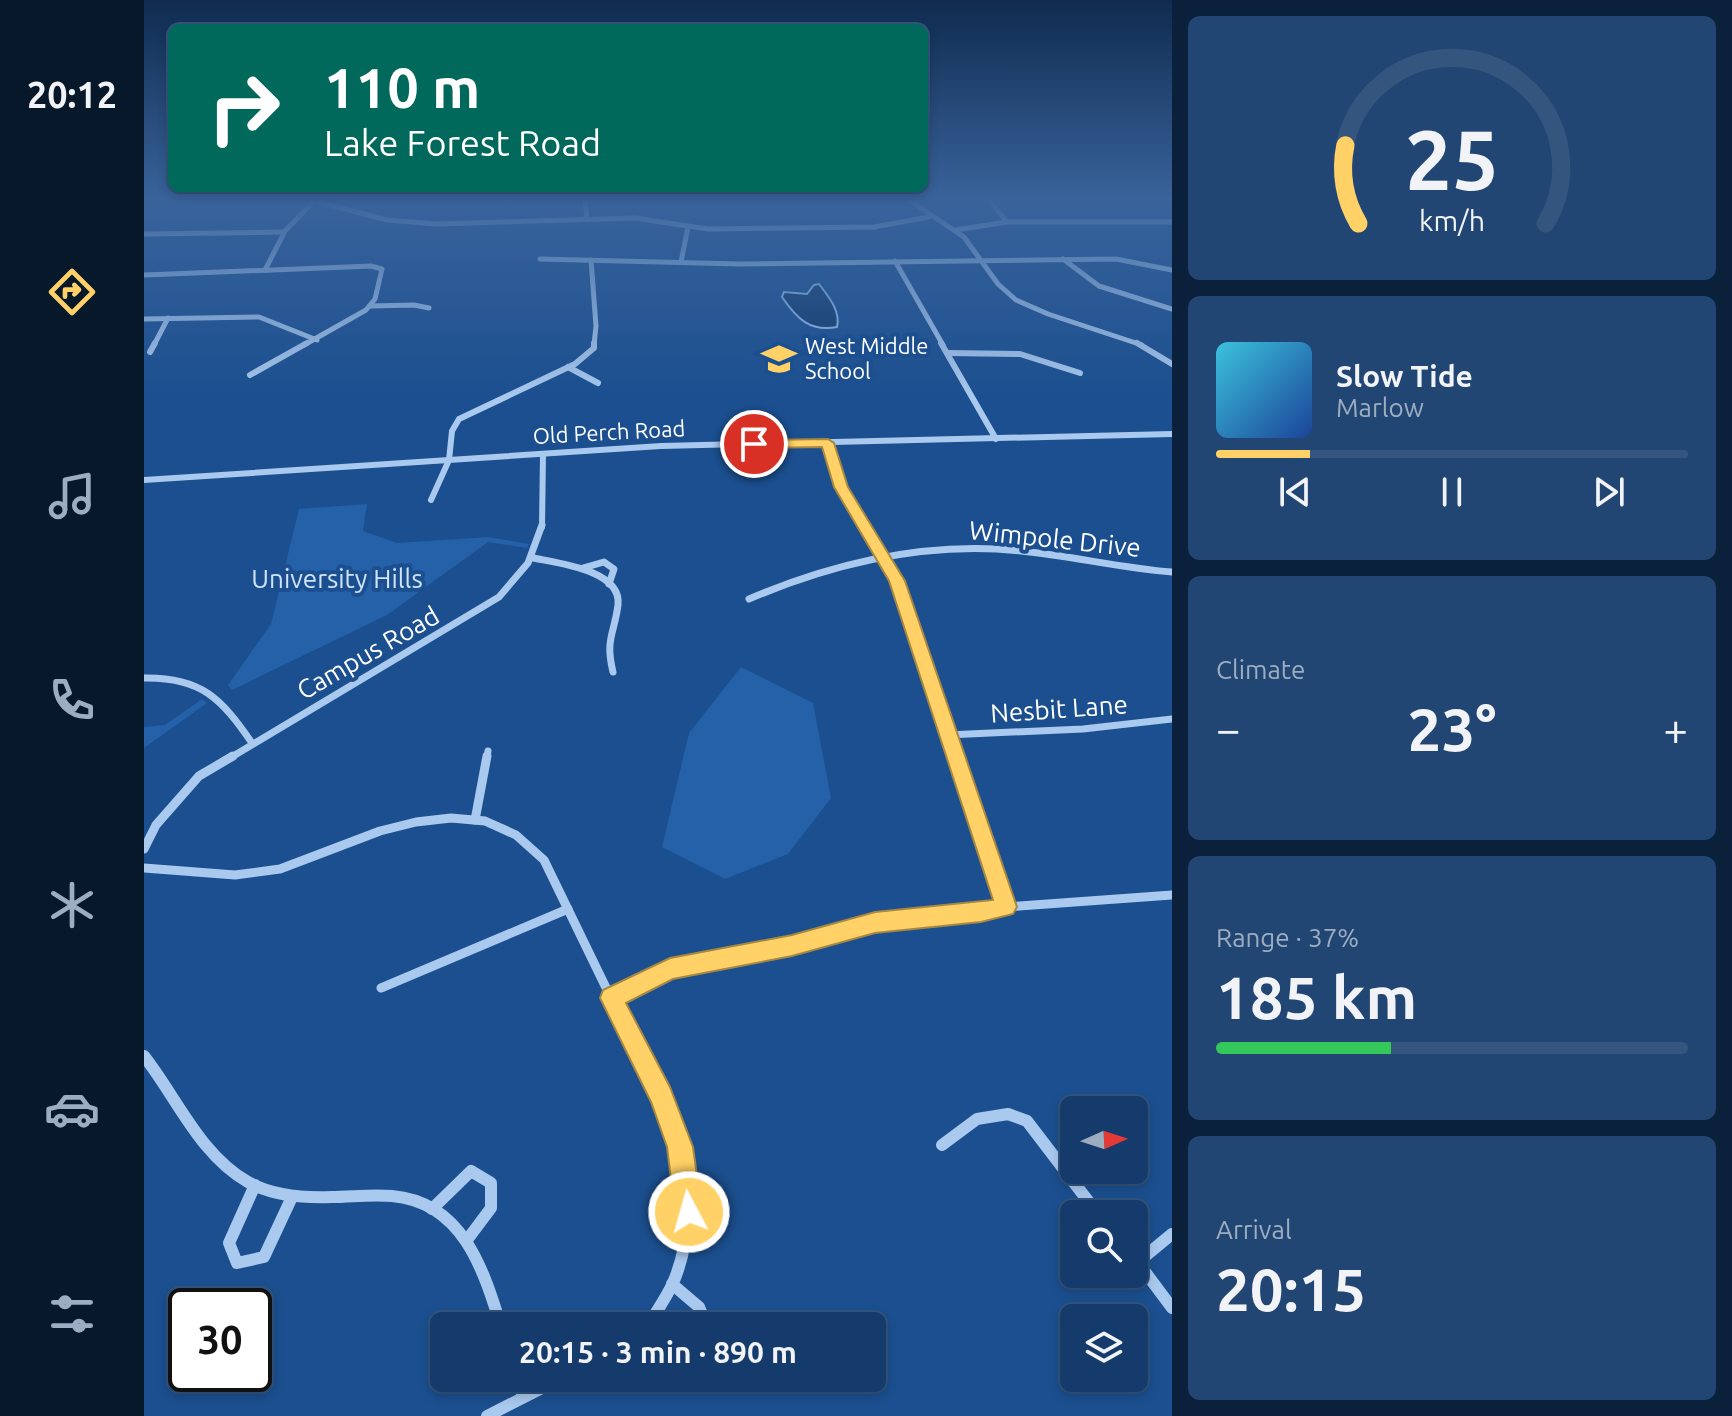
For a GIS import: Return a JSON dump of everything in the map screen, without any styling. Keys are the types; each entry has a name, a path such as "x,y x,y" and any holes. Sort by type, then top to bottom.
{"street":[{"path":"265,270 267,266"},
{"path":"431,500 449,460 452,431 459,419 568,367 594,348 596,326 591,266"},
{"path":"898,266 996,439"},
{"path":"983,266 1000,289 1030,307 1138,344 1172,364"},
{"path":"1070,266 1084,281 1172,309"},
{"path":"144,275 379,267 382,272 370,306"},
{"path":"250,375 317,340 370,306 414,305 429,308"},
{"path":"144,319 259,317 317,340"},
{"path":"150,352 168,318"},
{"path":"948,353 1020,354 1080,373"},
{"path":"568,367 598,383"},
{"name":"Old Perch Road","path":"144,480 692,445 1172,434"},
{"path":"828,443 841,487 897,581 1006,907"},
{"name":"Campus Road","path":"144,849 156,825 199,776 499,597 533,558 542,535 545,508 543,454"},
{"name":"Wimpole Drive","path":"749,599 810,573 882,555 934,549 987,548 1172,572"},
{"path":"533,558 593,572 609,584 618,600 609,637 613,672"},
{"path":"581,569 604,562 614,569 609,584"},
{"path":"144,678 173,677 212,692 252,743"},
{"name":"Nesbit Lane","path":"947,735 1083,729 1172,719"},
{"path":"475,820 488,751"},
{"path":"144,868 235,875 266,871 294,864 398,824 434,819 475,820 530,843 544,860 661,1096 680,1147 689,1212 672,1284 657,1312"},
{"path":"611,998 670,969 792,946 875,923 1006,907 1172,895"},
{"path":"381,988 568,909"},
{"path":"144,1056 215,1156 255,1185 278,1196 371,1195 412,1199 449,1218 467,1240 482,1268 496,1312"},
{"path":"942,1145 977,1119 1008,1114 1027,1121 1087,1200"},
{"path":"432,1209 471,1171 491,1183 491,1208 467,1240"},
{"path":"255,1185 229,1243 237,1263 264,1257 292,1197"},
{"path":"1148,1251 1172,1234"},
{"path":"1148,1276 1172,1308"},
{"path":"672,1284 697,1303 703,1312"},
{"path":"522,1392 523,1396"},
{"path":"487,1416 532,1392"}],"green space":[{"name":"University Hills","path":"367,504 363,531 397,543 488,537 529,544 527,548 488,542 387,615 232,690 228,685 271,624 299,509"},
{"path":"741,667 813,703 831,798 788,854 725,879 662,847 689,733"},
{"path":"202,699 207,703 144,748 144,727 165,725"}],"shaded area":[{"path":"819,284 835,310 837,327 812,326 793,312 782,297 784,292 807,294 814,285"}],"place":[{"name":"West Middle School","path":"779,359"}],"route":[{"path":"689,1212 680,1147 661,1096 611,998 670,969 792,946 875,923 1006,907 897,581 841,487 828,443 754,444"}]}
